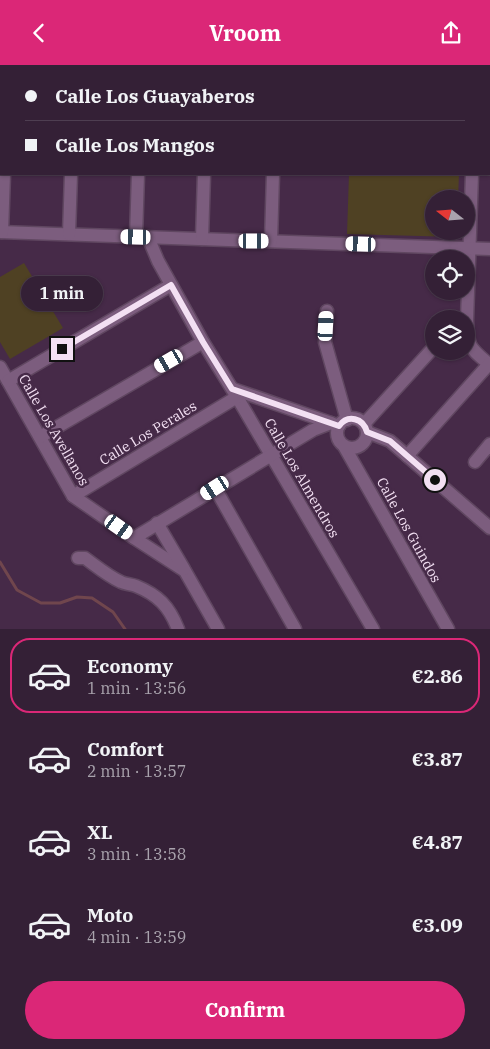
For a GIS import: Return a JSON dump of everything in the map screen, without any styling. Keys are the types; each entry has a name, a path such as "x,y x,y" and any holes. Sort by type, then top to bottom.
{"street":[{"path":"4,175 1,232 490,249"},
{"path":"69,234 71,175"},
{"path":"138,175 142,237"},
{"path":"202,239 204,175"},
{"path":"271,241 273,175"},
{"path":"464,310 470,248 472,175"},
{"name":"Calle Los Almendros","path":"142,237 158,261 203,342 235,393 373,629"},
{"path":"8,381 171,285"},
{"path":"327,311 325,341 339,423 339,439 344,446 358,447 365,441 365,428 425,358"},
{"path":"40,437 203,342"},
{"path":"407,457 490,364 475,352"},
{"name":"Calle Los Avellanos","path":"0,367 73,496 185,571"},
{"path":"235,393 339,423"},
{"name":"Calle Los Perales","path":"73,496 235,393"},
{"path":"134,538 313,430 356,419 365,428 390,441 490,528"},
{"path":"475,462 490,444"},
{"name":"Calle Los Guindos","path":"344,446 448,629"},
{"path":"215,488 295,629"},
{"name":"Calle Los Avellanos","path":"157,523 218,629"},
{"path":"78,558 84,558 122,583 133,584 161,600 174,619 178,629"}],"shaded area":[{"path":"349,175 459,175 458,190 425,190 425,236 347,234"},
{"path":"24,263 63,328 10,359 0,342 0,277"}],"waterway":[{"path":"0,562 17,590 41,603 60,603 77,597 92,598 113,612 125,629"}],"route":[{"path":"62,349 171,285 232,389 339,426 347,419 356,419 364,425 367,432 390,441 435,480"}]}
